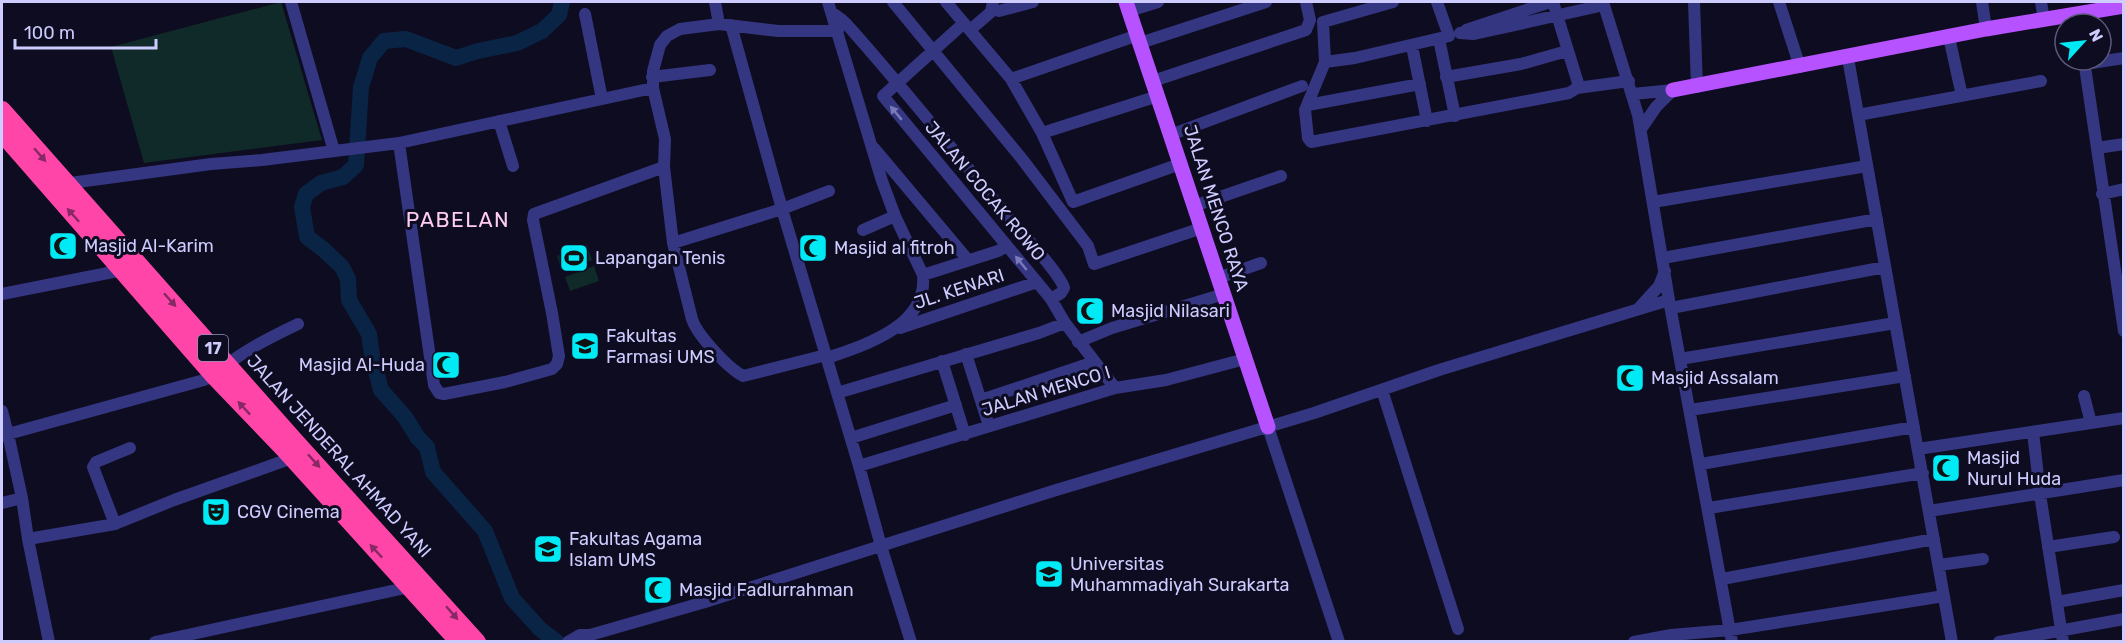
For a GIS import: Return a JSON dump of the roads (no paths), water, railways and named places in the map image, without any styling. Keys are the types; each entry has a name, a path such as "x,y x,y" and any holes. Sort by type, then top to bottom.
{"highway":[{"name":"JALAN JENDERAL AHMAD YANI","path":"2,110 56,185 123,270 221,370"},
{"name":"JALAN JENDERAL AHMAD YANI","path":"2,133 56,185 459,642"},
{"name":"JALAN JENDERAL AHMAD YANI","path":"290,449 477,642"}],"main road":[{"name":"JALAN MENCO RAYA","path":"1128,6 1268,427"},
{"path":"2103,12 2124,6"},
{"path":"1673,90 1848,58 1986,29 2053,20"}],"street":[{"path":"291,2 340,150"},
{"path":"715,2 725,25 782,209 851,438 880,546 911,642"},
{"path":"892,2 1022,159 1088,246 1094,264 1202,228"},
{"path":"946,2 1011,79 1042,133 1073,202 1180,164"},
{"path":"897,84 933,51 991,12 996,6 1033,2"},
{"path":"1128,6 1158,2"},
{"path":"1011,79 1266,2"},
{"path":"1042,133 1306,30 1310,20 1306,2"},
{"path":"1393,2 1323,22 1325,62 1304,112 1308,138 1311,142 1569,93 1578,88 1629,81"},
{"path":"1437,2 1449,36 1446,77 1455,116"},
{"path":"1325,62 1347,60 1412,46 1552,2 1578,88"},
{"path":"1694,2 1697,87"},
{"path":"1779,2 1800,67"},
{"path":"1982,2 1986,29"},
{"path":"2041,2 2044,20"},
{"path":"1449,36 1474,34 1557,17 1604,3 1634,94 1731,636"},
{"path":"830,7 838,31 870,143 895,216 923,275 923,290 909,316 893,330 858,347 749,376 738,374 704,340 694,325 673,243 664,167 665,140 653,82 657,50 667,36 680,29 725,25 778,31 838,31"},
{"path":"830,7 849,26 1059,278 1064,286 1056,296 1065,323 1114,388"},
{"path":"585,14 602,99"},
{"path":"1949,37 1962,96"},
{"path":"1412,46 1427,121"},
{"path":"1446,77 1521,63 1567,51"},
{"path":"1848,58 1952,642"},
{"path":"56,185 211,164 399,143 602,99 653,82 710,70"},
{"path":"2086,72 2102,194 2120,276 2123,322"},
{"path":"1858,115 2041,81"},
{"name":"JALAN COCAK ROWO","path":"897,84 883,96 1037,282 1056,296"},
{"path":"1308,105 1420,84"},
{"path":"1170,135 1302,86"},
{"path":"1634,94 1673,90"},
{"path":"1641,129 1656,107 1673,90"},
{"path":"499,121 513,166"},
{"path":"399,143 434,385 441,394 505,382 555,366 559,356 533,215 664,167"},
{"path":"870,143 968,260"},
{"path":"2097,148 2124,144"},
{"path":"950,177 964,164"},
{"path":"1653,202 1867,166"},
{"path":"1194,206 1281,176"},
{"path":"2102,194 2124,189"},
{"path":"673,243 782,209 829,191"},
{"path":"863,230 895,216"},
{"path":"1663,258 1877,219"},
{"path":"923,275 1007,246"},
{"path":"1218,278 1261,262"},
{"path":"575,639 705,602 1639,309 1885,267"},
{"path":"2,294 123,270"},
{"path":"1639,309 1659,286 1665,271"},
{"name":"JL. KENARI","path":"893,330 1037,282"},
{"path":"1078,342 1112,328 1224,294"},
{"path":"837,393 1065,323"},
{"path":"1680,360 1895,323"},
{"path":"5,435 221,370 257,344 298,324"},
{"path":"966,354 989,426"},
{"name":"JALAN MENCO I","path":"859,466 1114,388 1166,380 1245,359"},
{"path":"942,361 965,435"},
{"path":"981,400 1094,362"},
{"path":"1690,410 1905,376"},
{"path":"1382,390 1458,629"},
{"path":"2084,396 2091,423"},
{"path":"851,438 956,405"},
{"path":"2,411 5,435 21,498 49,642"},
{"path":"1918,449 2124,418"},
{"path":"1701,464 1914,426"},
{"path":"1268,427 1339,642"},
{"path":"2033,432 2062,636"},
{"path":"115,524 93,467 99,460 130,448"},
{"path":"28,539 115,524 290,449"},
{"path":"1709,508 1923,473"},
{"path":"1929,511 2124,480"},
{"path":"2,503 21,498"},
{"path":"2048,547 2114,537"},
{"path":"1722,579 1934,539"},
{"path":"1939,566 1983,559"},
{"path":"155,642 410,587"},
{"path":"2057,602 2124,590"},
{"path":"1635,642 1671,635 1731,636 1944,596"},
{"path":"1999,642 2062,636 2124,619"}],"waterway":[{"path":"557,642 540,629 512,598 485,531 433,472 427,447 381,390 369,334 349,300 348,279 342,267 307,237 302,207 306,194 321,183 343,177 356,165 361,87 370,58 384,41 406,39 456,58 517,43 542,31 559,15 562,2"}],"place":[{"name":"Masjid Al-Karim","path":"63,246"},
{"name":"Masjid al fitroh","path":"813,248"},
{"name":"Lapangan Tenis","path":"574,258"},
{"name":"Masjid Nilasari","path":"1090,311"},
{"name":"Fakultas Farmasi UMS","path":"585,346"},
{"name":"Masjid Al-Huda","path":"446,365"},
{"name":"Masjid Assalam","path":"1630,378"},
{"name":"Masjid Nurul Huda","path":"1946,468"},
{"name":"CGV Cinema","path":"216,512"},
{"name":"Fakultas Agama Islam UMS","path":"548,549"},
{"name":"Universitas Muhammadiyah Surakarta","path":"1049,574"},
{"name":"Masjid Fadlurrahman","path":"658,590"}],"district":[{"name":"PABELAN","path":"458,220"}]}
